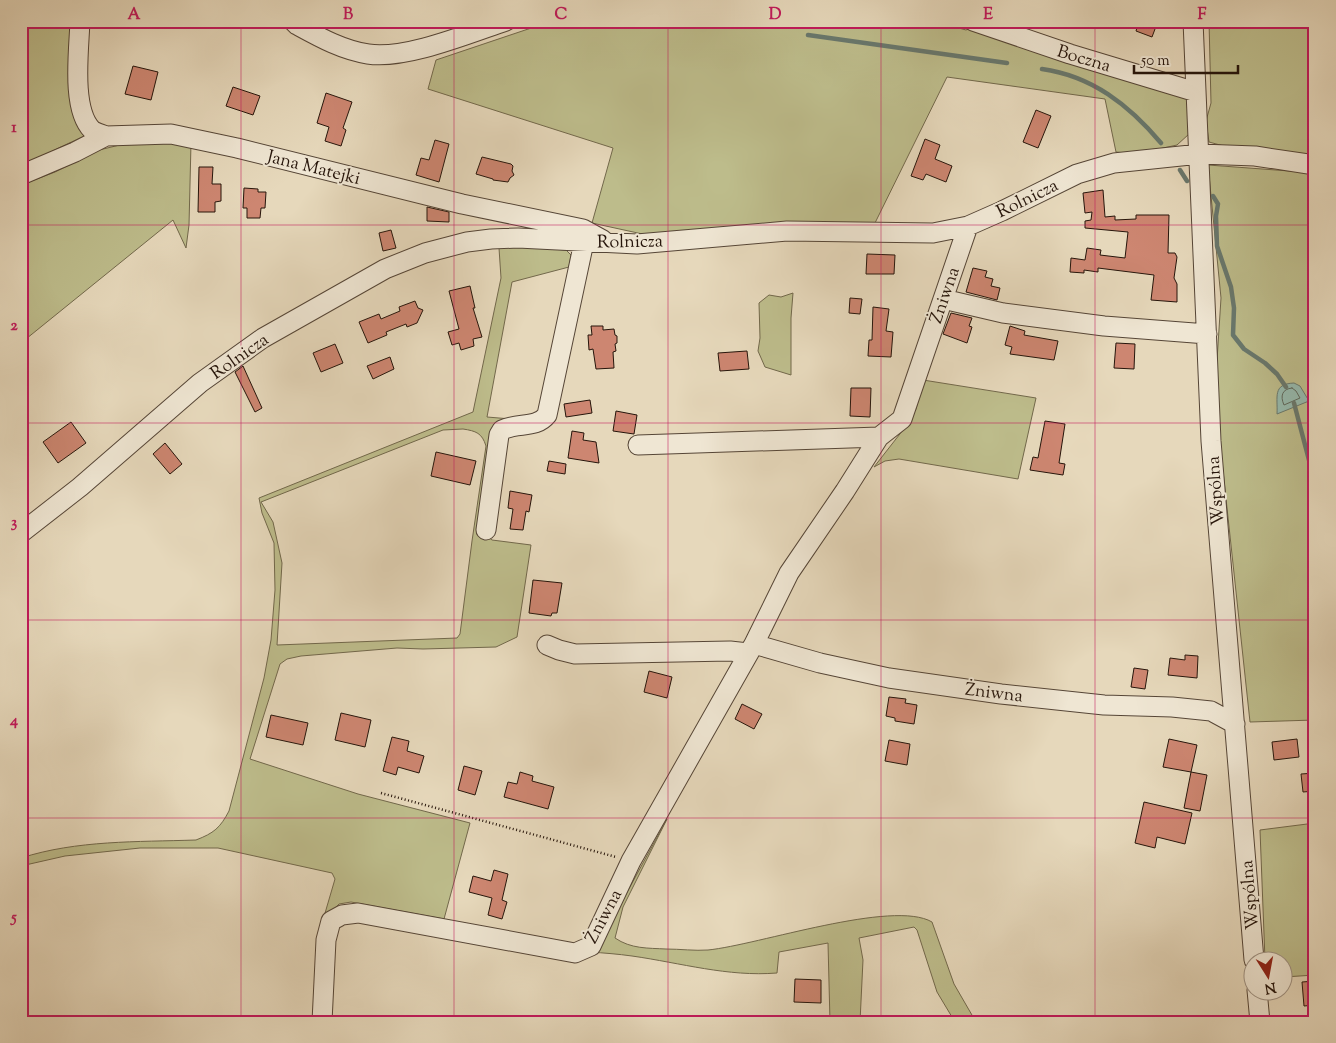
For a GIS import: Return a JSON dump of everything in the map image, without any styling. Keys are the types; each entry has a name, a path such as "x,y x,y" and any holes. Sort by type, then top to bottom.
{"street":[{"path":"80,21 78,100 84,119 93,131 106,136"},
{"path":"293,21 296,25 329,43 368,54 384,55 401,53 446,41 506,21"},
{"name":"Boczna","path":"973,21 1070,54 1196,92"},
{"name":"Wspólna","path":"1193,21 1211,442 1253,950"},
{"name":"Jana Matejki","path":"21,176 106,136 171,134 237,148 462,204 583,229 609,243"},
{"name":"Rolnicza","path":"21,533 80,488 200,383 263,338 385,269 425,253 467,242 491,239 518,238 636,244 787,231 933,234 968,226 1077,174 1114,163 1200,154 1255,156 1315,165"},
{"name":"Żniwna","path":"322,1022 326,940 330,921 342,915 358,912 575,954 591,946 631,861 751,649 789,573 879,437 902,419 968,226"},
{"path":"486,530 499,435 502,430 511,425 534,424 542,421 547,415 584,242"},
{"path":"943,300 1003,314 1104,326 1207,334"},
{"path":"638,445 879,437"},
{"path":"548,645 575,654 751,649"},
{"name":"Żniwna","path":"751,649 889,678 1000,694 1104,705 1172,707 1211,711 1235,724"},
{"path":"1258,1000 1260,1022"}],"path":[{"path":"381,793 631,861"}],"shaded area":[{"path":"21,21 72,21 76,118 84,136 21,166"},
{"path":"552,21 934,21 966,30 975,26 1192,99 1189,134 1177,145 1136,154 1116,152 1105,99 947,77 873,227 647,235 592,223 613,148 428,89 436,60"},
{"path":"1209,21 1315,21 1315,162 1231,148 1209,142 1206,121 1211,103"},
{"path":"128,143 191,143 189,225 186,248 173,220 21,343 21,185 55,172 99,150"},
{"path":"1208,165 1303,172 1315,176 1315,720 1250,722 1221,452 1216,376 1221,298"},
{"path":"506,245 566,250 571,255 569,267 512,282 487,417 523,420 503,424 481,531 492,540 531,545 517,637 496,647 397,648 301,656 287,659 280,664 250,759 358,794 470,823 444,919 351,902 339,904 323,920 335,879 332,873 218,848 140,848 65,856 21,866 21,858 64,848 107,843 196,840 212,832 223,822 229,811 264,678 271,640 275,590 274,543 262,513 259,498 473,412 501,278 499,248","holes":["463,429 480,435 486,446 460,634 457,638 277,645 282,563 273,522 261,502 443,430"]},
{"path":"793,293 791,375 765,367 758,351 760,338 759,303 769,295 781,297"},
{"path":"923,380 1036,398 1018,479 899,459 885,461 874,467 903,430 916,409"},
{"path":"667,819 623,907 615,938 621,942 640,947 708,950 857,919 913,916 932,922 954,984 976,1022 955,1022 937,992 917,930 914,927 859,938 863,960 860,1022 830,1022 828,943 779,952 777,973 759,974 704,969 632,956 590,952 601,940"},
{"path":"1315,823 1315,975 1294,976 1294,950 1265,950 1260,830"}],"water":[{"path":"1294,383 1300,386 1309,401 1277,414 1279,389 1287,384"}],"building":[{"path":"1139,21 1158,21 1152,37 1136,31"},
{"path":"133,66 158,72 151,100 125,94"},
{"path":"233,87 260,96 253,115 226,106"},
{"path":"326,93 352,102 343,128 346,130 341,146 325,141 329,127 317,123"},
{"path":"1036,110 1051,116 1038,148 1023,142"},
{"path":"925,139 940,145 935,159 952,166 946,182 926,174 923,180 911,176"},
{"path":"435,140 449,144 439,182 416,175 421,158 429,160"},
{"path":"482,157 511,164 514,175 508,182 493,180 476,174"},
{"path":"199,167 213,167 212,184 221,184 221,201 215,202 215,212 198,212"},
{"path":"244,188 258,189 258,192 266,192 265,208 261,208 260,218 247,218 247,208 243,208"},
{"path":"1103,190 1105,217 1115,216 1115,220 1136,219 1136,215 1169,215 1168,253 1175,253 1177,257 1174,278 1177,284 1177,302 1151,300 1154,275 1098,268 1098,272 1084,270 1084,273 1070,272 1071,258 1085,260 1087,248 1101,250 1100,255 1125,258 1128,232 1085,228 1085,221 1091,220 1092,212 1085,213 1083,193"},
{"path":"427,207 449,212 449,222 427,221"},
{"path":"391,230 396,248 383,251 379,233"},
{"path":"867,254 895,255 894,274 866,274"},
{"path":"973,268 987,271 985,277 993,279 991,286 1000,288 997,300 966,292"},
{"path":"470,286 475,308 473,308 482,337 473,339 474,346 461,350 459,343 452,345 448,332 459,329 449,291"},
{"path":"850,298 862,299 860,314 849,313"},
{"path":"415,301 418,308 423,310 417,323 407,327 406,324 386,332 387,335 368,343 359,322 379,314 381,319 400,311 399,307"},
{"path":"873,307 889,309 886,331 893,332 891,357 868,356 869,340 872,340"},
{"path":"951,313 972,318 969,326 972,327 967,343 943,334"},
{"path":"591,326 603,326 603,330 614,329 617,343 615,344 616,351 613,352 614,368 596,369 593,349 589,350 588,335 592,335"},
{"path":"1010,326 1025,331 1024,335 1058,341 1054,360 1010,354 1012,347 1005,345"},
{"path":"1116,343 1135,344 1134,369 1114,368"},
{"path":"335,344 343,363 321,372 313,353"},
{"path":"747,351 749,369 720,371 718,353"},
{"path":"390,357 394,369 373,379 367,366"},
{"path":"243,366 262,408 255,412 235,372"},
{"path":"851,388 871,388 870,417 850,416"},
{"path":"590,400 592,413 566,417 564,404"},
{"path":"616,411 637,415 634,434 613,431"},
{"path":"1045,421 1065,424 1059,463 1065,464 1063,475 1030,470 1033,457 1038,458"},
{"path":"71,422 86,443 58,463 43,442"},
{"path":"572,431 584,433 583,440 596,442 599,463 568,458"},
{"path":"165,443 182,464 170,474 153,454"},
{"path":"436,452 476,461 470,485 431,476"},
{"path":"549,461 566,464 565,474 547,471"},
{"path":"510,491 532,495 529,512 526,511 523,530 510,529 513,509 508,508"},
{"path":"533,580 562,583 557,613 552,613 551,616 529,613"},
{"path":"1185,655 1198,656 1197,678 1168,675 1170,658 1185,660"},
{"path":"1134,668 1148,670 1145,689 1131,687"},
{"path":"649,671 672,677 667,698 644,692"},
{"path":"889,697 906,699 905,703 917,705 914,724 895,721 895,718 886,716"},
{"path":"742,704 762,714 754,729 735,719"},
{"path":"341,713 371,720 365,747 335,740"},
{"path":"271,715 308,723 303,745 266,737"},
{"path":"392,737 409,741 407,751 424,756 419,773 398,767 396,775 383,771"},
{"path":"1169,739 1197,745 1191,772 1163,767"},
{"path":"1297,739 1299,757 1274,760 1272,742"},
{"path":"889,740 910,744 907,765 885,761"},
{"path":"464,766 482,771 475,795 458,790"},
{"path":"520,772 533,776 532,781 554,787 548,809 504,797 508,782 517,784"},
{"path":"1191,772 1207,775 1200,811 1184,808"},
{"path":"1315,773 1315,791 1303,792 1301,774"},
{"path":"1144,802 1192,813 1185,844 1157,837 1155,848 1135,843"},
{"path":"494,870 508,874 502,900 507,902 502,919 488,915 492,898 469,892 473,876 491,881"},
{"path":"795,979 821,980 821,1003 794,1002"},
{"path":"1315,981 1315,1005 1304,1006 1302,982"}],"waterway":[{"path":"808,35 1007,63"},
{"path":"1042,69 1077,78 1108,94 1136,116 1161,143"},
{"path":"1180,170 1187,181"},
{"path":"1213,196 1218,204 1216,216 1217,246 1231,287 1234,308 1233,335 1244,349 1265,363 1277,374 1286,387"},
{"path":"1294,403 1315,483"}]}
